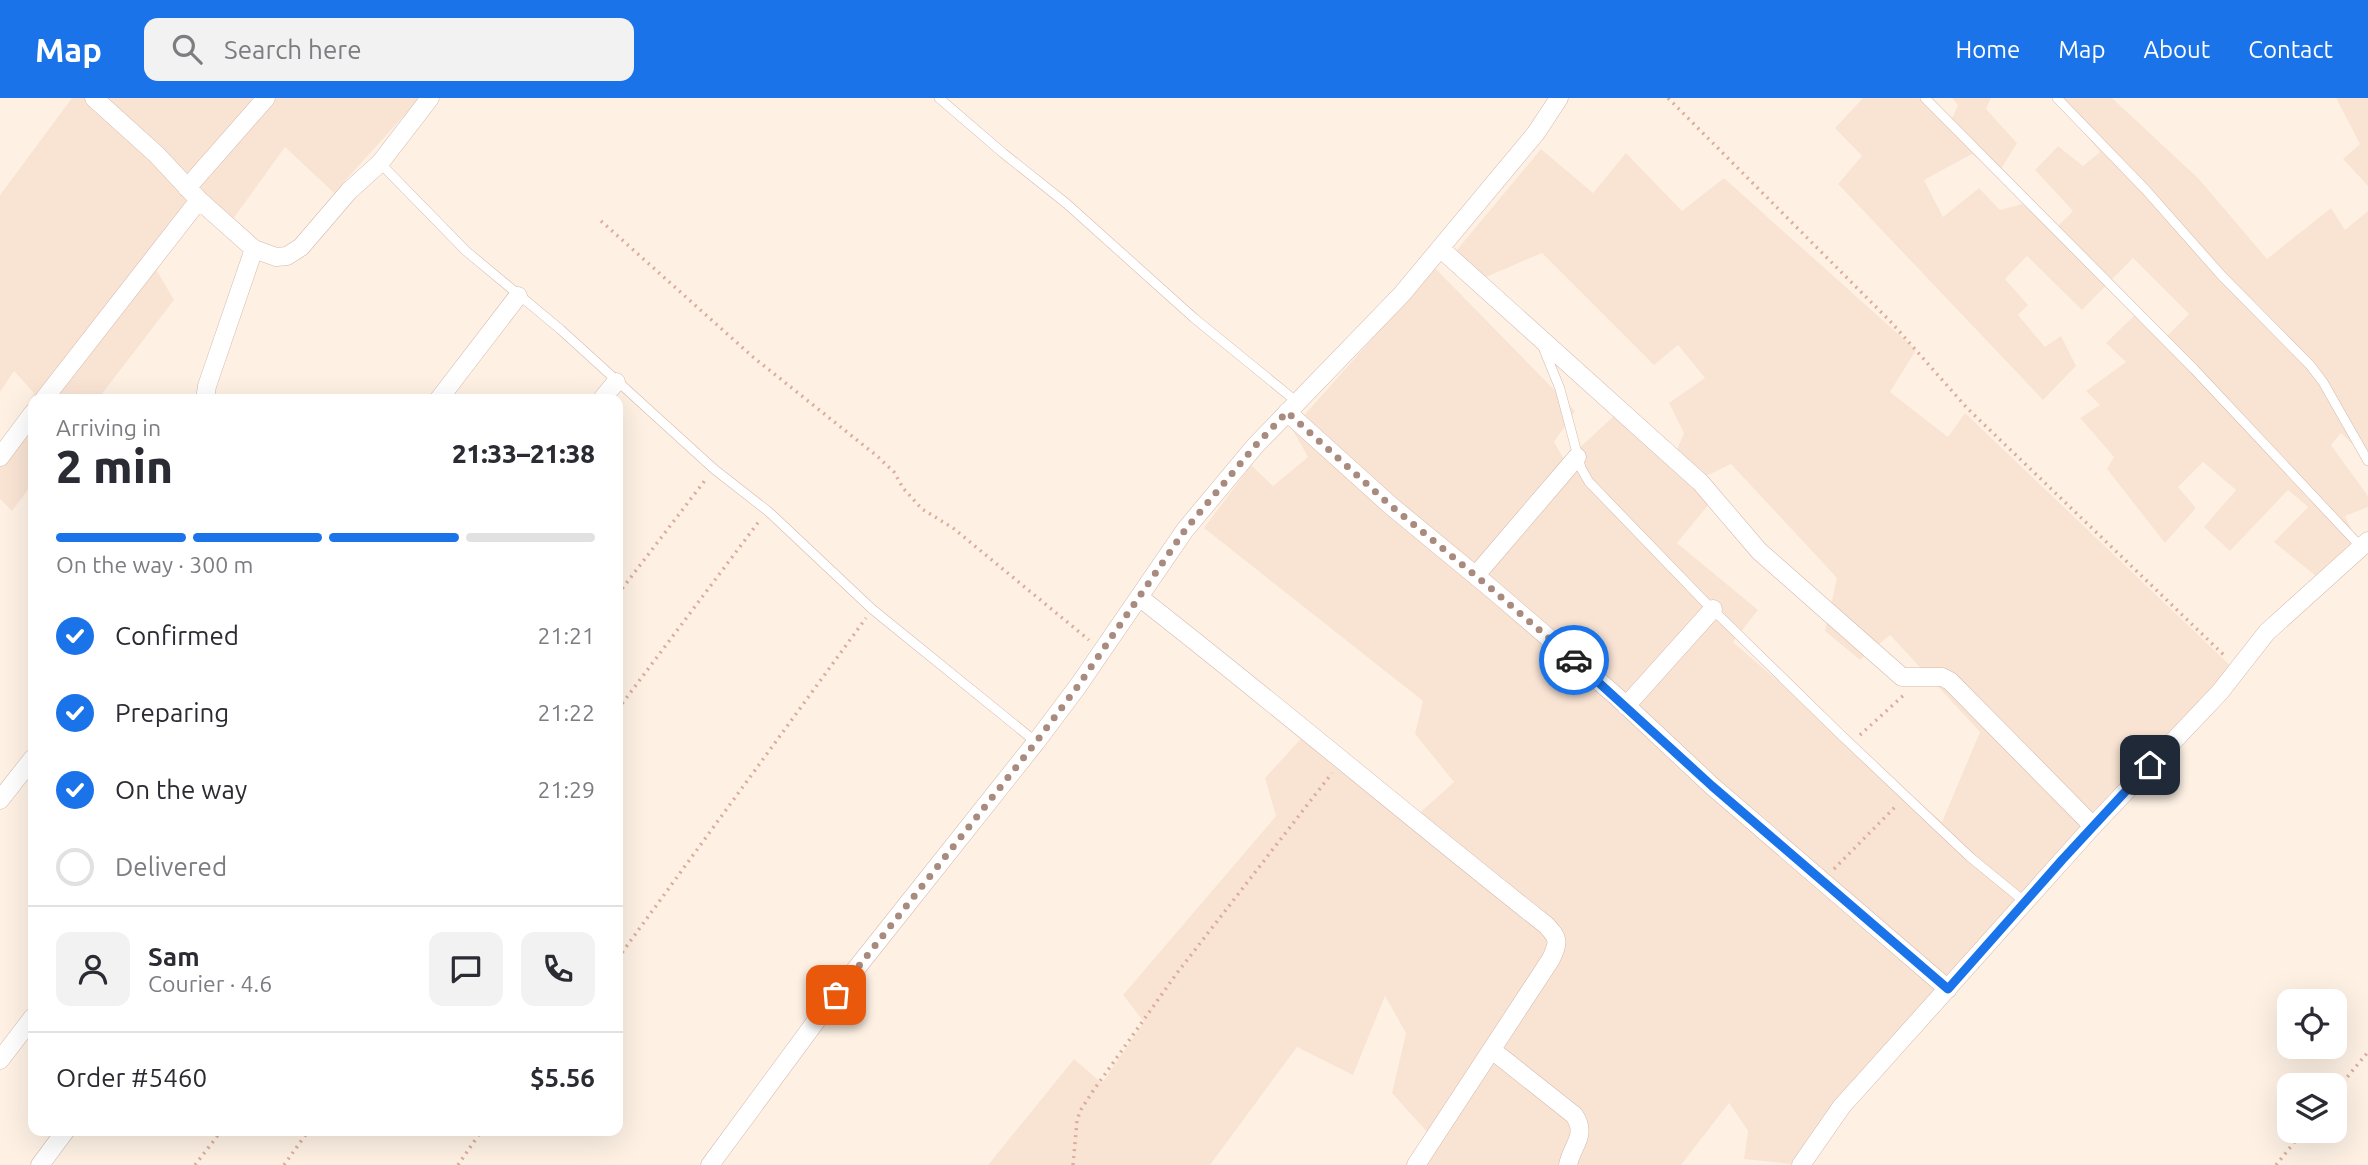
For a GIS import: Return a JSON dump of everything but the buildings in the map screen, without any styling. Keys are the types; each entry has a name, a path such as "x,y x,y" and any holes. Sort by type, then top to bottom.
{"street":[{"path":"94,98 254,249 276,257 287,256 301,247 349,191 380,163 430,98"},
{"path":"48,394 193,194 267,98"},
{"path":"710,1165 836,995 1036,742 1185,530 1255,446 1402,294 1536,133 1559,98"},
{"path":"1440,248 1701,483 1759,551 1902,677 1942,677 1950,681 2093,826"},
{"path":"206,394 254,249"},
{"path":"443,394 518,296"},
{"path":"606,394 616,382"},
{"path":"1292,407 1390,505 1476,575 1626,706 1712,786 1948,989"},
{"path":"0,457 28,420"},
{"path":"1476,575 1577,457"},
{"path":"1801,1165 1842,1106 2093,826 2213,699 2267,632 2364,544"},
{"path":"1139,597 1273,702 1414,821 1546,925 1557,937 1557,946 1551,959 1416,1165"},
{"path":"1626,706 1713,609"},
{"path":"0,800 28,764"},
{"path":"0,1060 28,1024"},
{"path":"1492,1050 1574,1115 1580,1124 1581,1132 1568,1165"},
{"path":"40,1165 62,1136"}],"lane":[{"path":"939,98 1067,204 1292,407"},
{"path":"1926,98 2364,544"},
{"path":"2057,98 2145,189 2222,276 2310,365 2323,382 2368,461"},
{"path":"380,163 466,251 560,330 714,469 769,512 872,609 1036,742"},
{"path":"1538,336 1560,389 1577,457 1589,482 1713,609 1851,744 1970,857 2025,902"}],"path":[{"path":"1668,98 1890,321 1968,409 2067,507 2238,668"},
{"path":"601,221 753,357 877,456 894,472 903,488 922,509 953,528 1101,650"},
{"path":"623,587 714,469"},
{"path":"623,702 764,514 769,512"},
{"path":"623,951 872,609"},
{"path":"1851,744 1922,678"},
{"path":"1073,1165 1077,1121 1093,1091 1177,973 1342,760"},
{"path":"1822,880 1906,796"},
{"path":"2347,1077 2368,1052"},
{"path":"195,1165 217,1136"},
{"path":"284,1165 305,1136"},
{"path":"458,1165 478,1136"},
{"path":"2276,1165 2294,1143"}],"shaded area":[{"path":"72,98 420,98 334,193 285,147 228,226 196,201 152,262 174,300 102,394 33,394 14,371 0,392 0,195"},
{"path":"1863,98 1919,98 1948,128 1958,105 1952,98 1991,98 1986,109 2017,143 1998,174 1972,154 1924,180 1943,217 1979,188 2000,210 2022,204 2054,230 2073,211 2035,170 2058,146 2083,166 2100,152 2056,98 2112,98 2199,179 2267,259 2331,208 2345,230 2368,211 2368,459 2341,433 2331,445 2368,496 2368,507 2345,516 2359,546 2323,582 2274,542 2308,507 2288,490 2230,551 2204,527 2236,490 2203,462 2178,487 2196,508 2165,543 2107,469 2114,457 2080,418 2100,405 2086,391 2126,362 2106,343 2140,310 2166,337 2189,314 2133,258 2082,310 2027,256 2005,279 2028,305 2018,315 2045,347 2061,336 2076,366 2043,400 1838,184 1862,156 1835,128"},
{"path":"2336,98 2368,98 2368,186 2343,159 2360,144"},
{"path":"1541,149 1593,193 1626,153 1682,211 1724,178 1916,350 1890,392 1948,437 1965,413 2235,670 1889,1046 1791,1164 1744,1159 1748,1131 1729,1103 1681,1165 1405,1165 1427,1132 1392,1093 1406,1033 1385,996 1353,1075 1297,1047 1210,1165 988,1165 1074,1059 1102,1083 1144,1022 1123,995 1276,816 1265,778 1307,732 1413,819 1454,782 1415,734 1423,701 1204,528 1251,465 1273,486 1308,457 1292,429 1435,268 1575,411 1554,442 1565,461 1616,414 1710,503 1677,543 1758,610 1733,642 1942,822 1980,732 1890,635 1860,660 1825,631 1837,578 1731,464 1704,477 1676,452 1684,433 1669,403 1705,378 1678,345 1654,365 1542,253 1479,280 1456,251"},
{"path":"28,403 28,490 12,511 0,499 0,448"}],"way so far":[{"path":"836,995 1036,742 1078,686 1185,530 1287,412 1390,505 1574,660"}],"route":[{"path":"1574,660 1712,786 1948,989 2150,765"}]}
